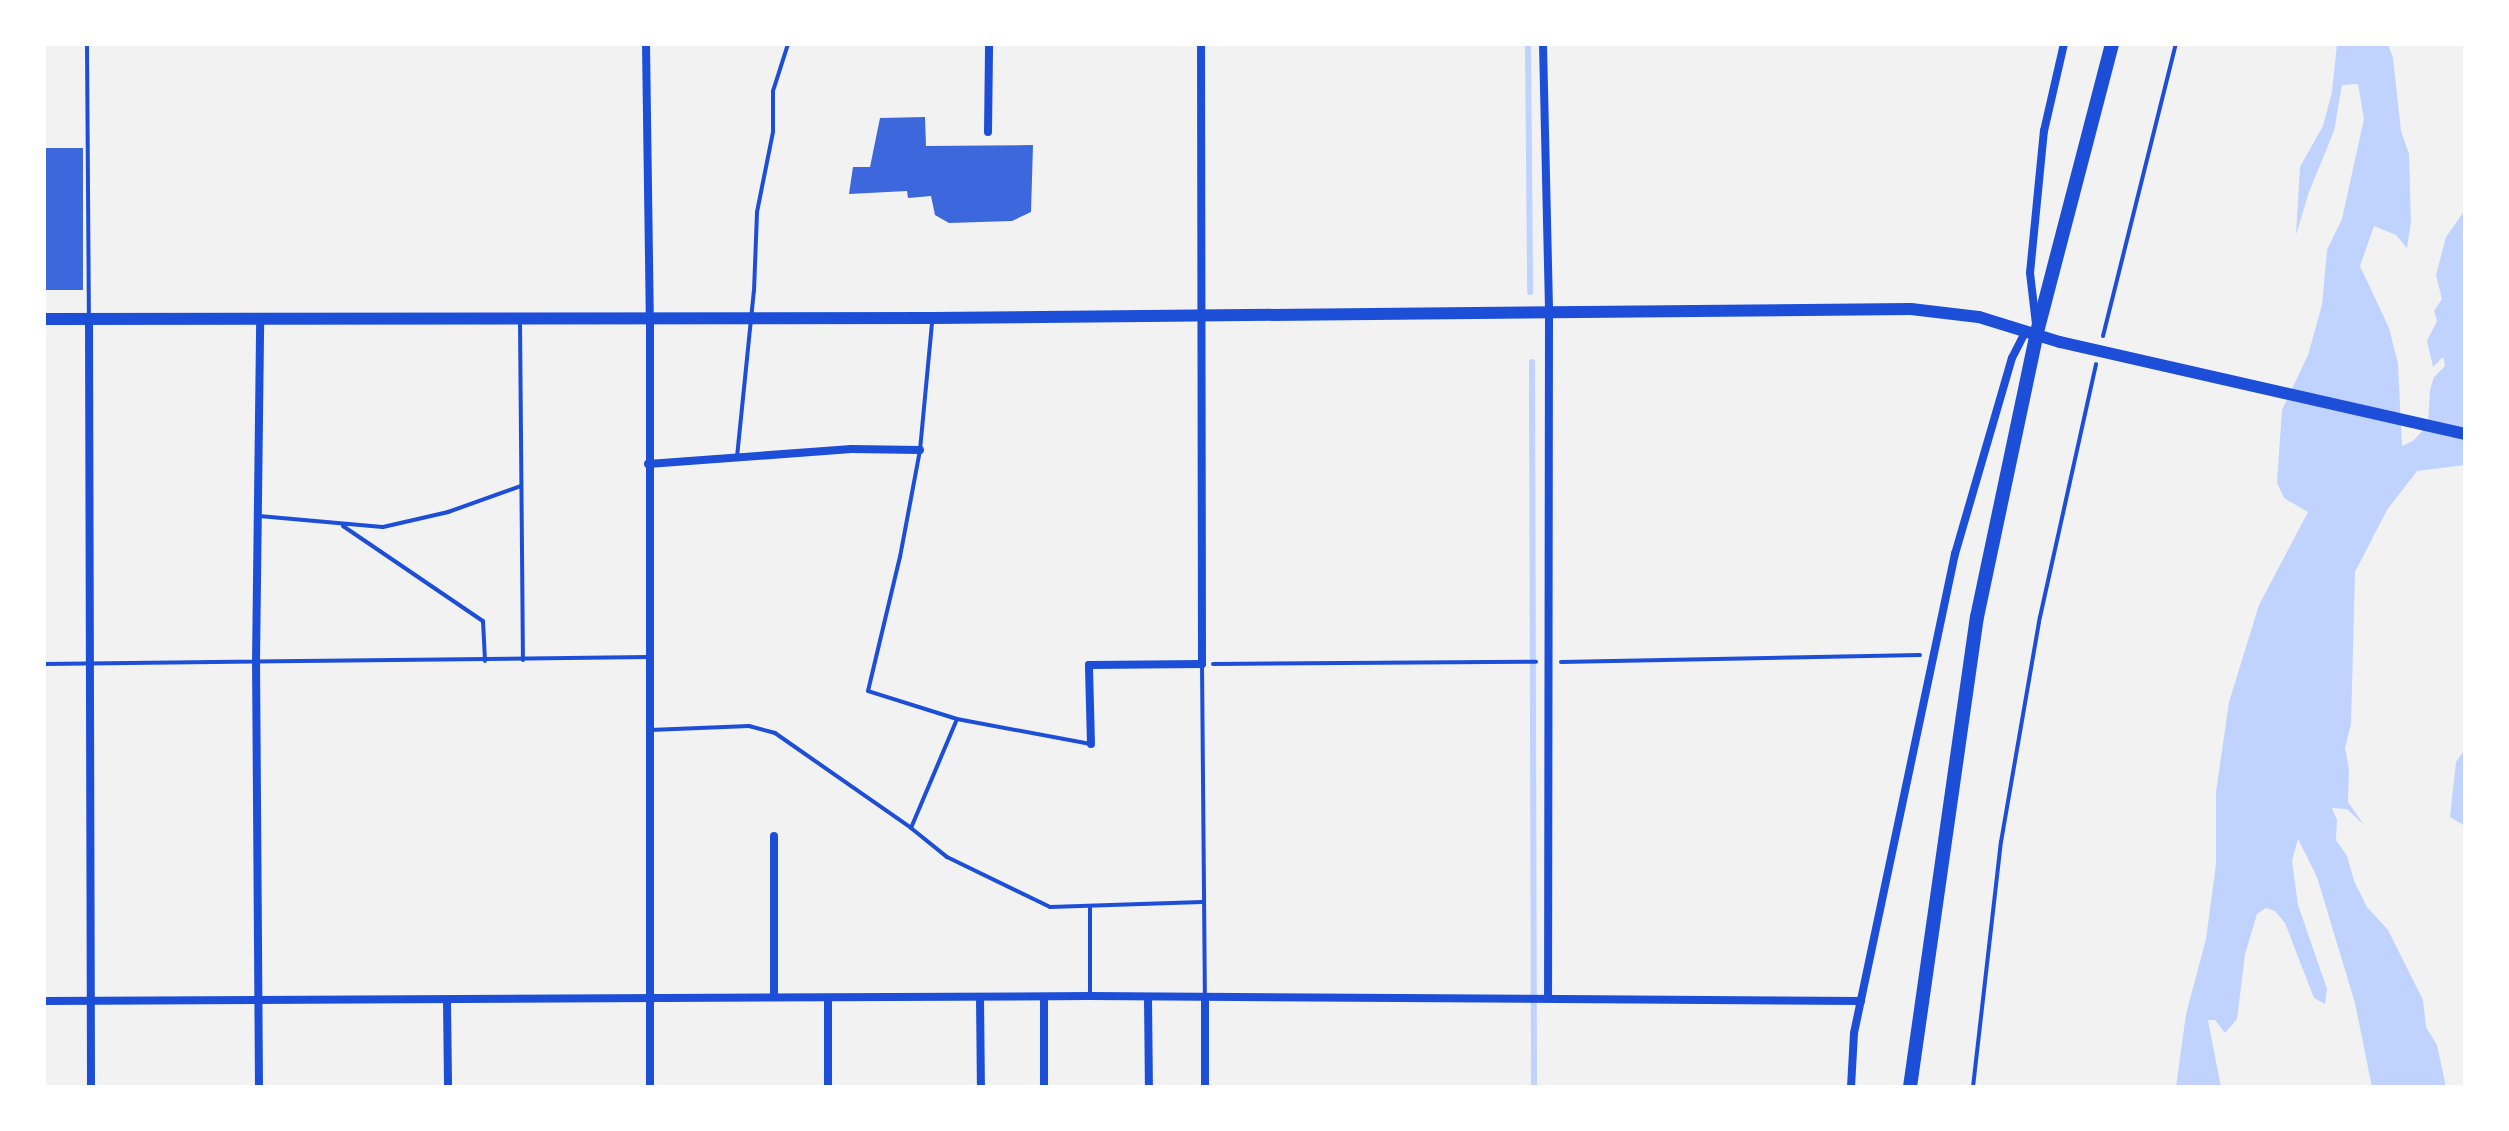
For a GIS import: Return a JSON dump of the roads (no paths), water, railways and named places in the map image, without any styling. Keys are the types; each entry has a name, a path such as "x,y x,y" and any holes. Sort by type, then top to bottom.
{"highway":[{"path":"1910,1087 1977,617 2032,331 2112,44"}],"main road":[{"path":"44,319 933,318 1911,309 1979,317 2060,342 2465,434"}],"street":[{"path":"646,44 650,318 650,1087"},
{"path":"988,132 989,44"},
{"path":"1091,744 1089,665 1202,664 1201,44"},
{"path":"1543,44 1549,313 1548,998"},
{"path":"1851,1087 1853,1043 1861,1001 1955,554 2012,358 2032,331 2030,273 2044,131 2064,44"},
{"path":"259,1087 256,663 260,318"},
{"path":"89,319 91,1087"},
{"path":"648,464 851,449 920,450"},
{"path":"774,836 774,997"},
{"path":"44,1001 1090,996 1861,1001"},
{"path":"1044,997 1044,1087"},
{"path":"1205,997 1205,1087"},
{"path":"828,998 828,1087"},
{"path":"980,998 981,1087"},
{"path":"1148,998 1149,1087"},
{"path":"447,1001 448,1087"}],"lane":[{"path":"87,44 89,319"},
{"path":"737,459 751,318 757,212 773,132 773,91 788,44"},
{"path":"520,318 523,660"},
{"path":"933,318 920,450 900,557 868,691 957,719 1091,744"},
{"path":"259,516 320,519 368,528 418,520 522,485"},
{"path":"341,524 483,621 485,661"},
{"path":"44,664 648,657"},
{"path":"1202,664 1205,997"},
{"path":"911,828 957,719"},
{"path":"648,730 749,726 775,733 911,828 947,857 1041,905 1202,902"},
{"path":"1090,906 1090,996"}],"water":[{"path":"2337,44 2388,44 2393,58 2401,131 2409,154 2411,222 2407,248 2396,235 2374,226 2360,266 2389,328 2398,364 2402,446 2413,441 2428,425 2430,390 2434,377 2445,366 2443,357 2433,367 2427,341 2437,321 2434,311 2442,299 2436,275 2446,237 2465,210 2465,465 2417,471 2387,510 2355,572 2351,724 2345,748 2349,769 2348,802 2364,825 2347,809 2332,808 2337,820 2336,840 2347,856 2354,881 2367,907 2388,930 2423,1000 2426,1027 2437,1045 2446,1087 2372,1087 2355,1003 2317,877 2298,839 2292,861 2298,905 2327,989 2325,1004 2314,998 2285,923 2275,911 2266,908 2257,914 2245,954 2237,1019 2225,1033 2215,1020 2208,1020 2221,1087 2176,1087 2186,1014 2206,939 2216,864 2216,792 2229,702 2259,605 2308,512 2284,498 2277,483 2282,410 2308,355 2322,305 2327,250 2342,219 2364,119 2358,84 2342,85 2334,131 2309,192 2296,235 2300,167 2323,126 2332,92"},
{"path":"2465,749 2465,826 2450,817 2456,762"}],"waterway":[{"path":"1528,44 1530,292"},
{"path":"1532,362 1534,1087"}]}
